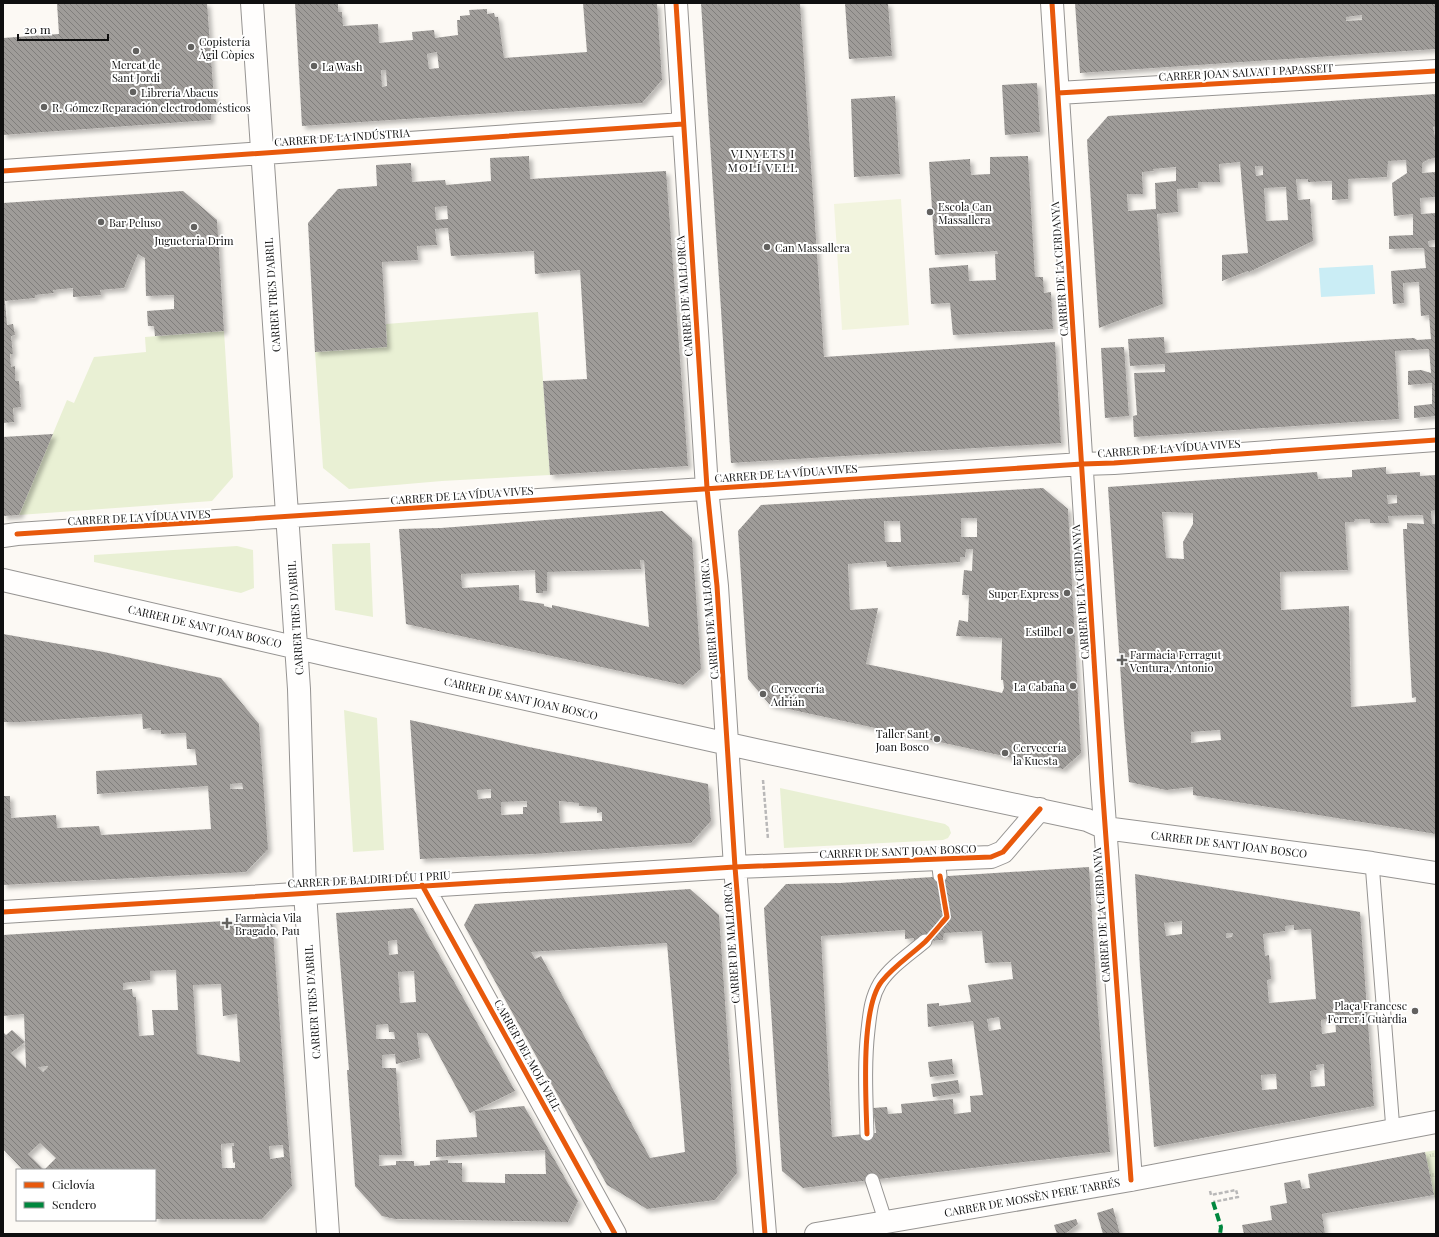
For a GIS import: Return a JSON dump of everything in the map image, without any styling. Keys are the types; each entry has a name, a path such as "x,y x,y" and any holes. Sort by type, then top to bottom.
{"street":[{"name":"CARRER TRES D'ABRIL","path":"252,3 299,689 305,892 328,1234"},
{"name":"CARRER DE MALLORCA","path":"676,3 707,488 717,586 735,867 765,1234"},
{"name":"CARRER DE LA CERDANYA","path":"1052,3 1105,828 1130,1180"},
{"name":"CARRER JOAN SALVAT I PAPASSEIT","path":"1058,93 1436,70"},
{"name":"CARRER DE LA INDÚSTRIA","path":"3,171 683,124"},
{"name":"CARRER DE LA VÍDUA VIVES","path":"10,535 288,518 707,488 1114,463 1436,440"},
{"name":"CARRER DE SANT JOAN BOSCO","path":"3,580 296,648 728,744 1040,809 1087,820 1105,828 1372,863"},
{"name":"CARRER DE SANT JOAN BOSCO","path":"735,867 939,868 991,857 1002,852 1040,809"},
{"path":"1372,863 1436,873"},
{"name":"CARRER DE BALDIRI DÉU I PRIU","path":"3,912 305,892 735,867"},
{"name":"CARRER DEL MOLÍ VELL","path":"422,885 616,1234"},
{"name":"CARRER DE MOSSÈN PERE TARRÉS","path":"816,1234 889,1228 1130,1180 1436,1122"}],"lane":[{"path":"1372,863 1393,1130"},
{"path":"867,1134 865,1092 866,1051 871,1001 881,982 895,967 925,941"},
{"path":"872,1180 889,1228"}],"path":[{"path":"760,751 771,866"},
{"path":"1211,1195 1236,1190 1238,1197 1214,1202"}],"green space":[{"path":"901,199 909,325 842,330 834,204"},
{"path":"538,312 550,475 442,481 349,489 323,468 315,352 387,347 386,324"},
{"path":"224,331 233,477 212,501 19,515 67,400 74,403 94,357 146,352 145,337"},
{"path":"370,543 373,617 335,610 332,544"},
{"path":"237,546 253,550 254,588 241,593 94,562 94,555"},
{"path":"344,710 377,718 384,850 353,852"},
{"path":"780,788 945,824 949,827 951,833 948,838 943,840 784,848"},
{"path":"1436,1150 1436,1204 1425,1152"}],"water":[{"path":"1373,265 1375,294 1321,297 1319,268"}],"building":[{"name":"Mercat de Sant Jordi","path":"57,3 207,3 214,99 216,99 217,107 211,109 211,120 3,135 3,38 59,34"},
{"path":"295,3 338,3 338,12 342,12 343,26 378,24 379,43 413,40 412,32 434,30 435,38 458,35 457,20 460,20 460,16 470,15 469,10 487,9 487,14 494,13 495,17 498,17 504,58 587,52 583,3 657,3 662,80 642,103 302,126","holes":["437,52 439,68 429,69 427,54","381,70 386,70 387,86 382,87"]},
{"name":"Can Massallera","path":"701,3 800,3 824,357 1055,342 1061,443 731,463"},
{"path":"845,3 888,3 892,56 849,59"},
{"path":"1075,3 1436,3 1436,49 1080,73","holes":["1362,15 1362,20 1346,21 1346,17"]},
{"path":"1037,83 1040,132 1005,135 1002,85"},
{"path":"1436,94 1436,126 1433,127 1436,141 1436,158 1429,159 1422,163 1422,173 1436,172 1436,197 1420,198 1421,214 1436,213 1436,240 1428,241 1429,247 1436,247 1436,416 1414,418 1414,406 1432,404 1432,383 1408,385 1408,371 1421,370 1431,373 1429,349 1395,351 1399,419 1134,437 1133,416 1137,415 1134,373 1165,372 1165,364 1130,366 1128,339 1164,337 1165,353 1414,338 1417,340 1431,339 1429,315 1421,316 1419,282 1403,283 1404,303 1393,304 1391,271 1426,268 1424,248 1389,249 1389,236 1413,235 1413,214 1394,216 1392,183 1407,173 1406,160 1388,161 1387,177 1348,179 1348,199 1332,200 1332,181 1308,182 1308,179 1296,179 1298,200 1310,199 1313,241 1249,272 1248,271 1222,281 1222,255 1248,253 1240,162 1219,164 1220,182 1198,182 1198,188 1177,189 1178,212 1157,214 1163,304 1099,328 1087,140 1108,116","holes":["1255,166 1263,166 1263,175 1256,176","1176,167 1176,181 1155,183 1156,209 1128,211 1127,194 1143,194 1142,172 1154,171 1153,169","1286,187 1288,220 1266,221 1264,188"]},
{"path":"895,96 900,174 854,177 851,99"},
{"path":"529,156 530,179 666,171 688,466 550,475 543,381 587,379 580,270 535,274 534,251 451,256 448,228 435,229 437,245 417,246 418,260 382,262 387,347 315,352 308,223 338,189 377,186 376,165 411,163 412,182 445,180 446,185 491,181 490,158","holes":["447,206 448,219 436,220 435,207"]},
{"path":"1028,156 1035,277 1043,277 1044,293 1051,292 1053,329 953,335 950,303 931,304 929,268 968,265 969,281 996,280 995,254 998,254 997,251 935,255 929,162 970,159 971,175 990,174 990,157"},
{"path":"183,191 217,220 224,331 155,336 154,326 148,326 147,311 174,309 174,295 146,296 145,258 138,254 124,288 100,290 101,295 73,297 73,288 53,290 54,293 35,295 35,298 5,301 7,325 13,324 15,335 11,336 13,354 10,354 11,367 15,366 15,381 19,381 21,407 13,408 14,422 3,423 3,203"},
{"path":"1124,347 1129,416 1105,418 1101,348"},
{"path":"53,434 19,515 3,516 3,437"},
{"path":"1386,467 1386,474 1420,472 1420,476 1436,475 1436,510 1431,511 1432,524 1436,524 1436,834 1193,795 1193,787 1166,790 1129,782 1108,487 1317,472 1318,479 1352,477 1352,470","holes":["1387,495 1397,495 1397,503 1388,504","1162,512 1193,513 1193,524 1183,542 1184,559 1166,558","1423,515 1424,524 1407,523 1407,529 1403,529 1412,698 1416,697 1416,702 1351,707 1349,606 1281,610 1280,572 1348,570 1345,522 1354,522 1355,519 1370,519 1370,523 1389,523 1388,516","1220,730 1221,740 1191,743 1191,732"]},
{"path":"1043,488 1068,509 1081,753 1063,769 770,705 748,679 738,531 761,505","holes":["961,518 977,518 977,537 961,537","884,521 900,521 901,542 885,542","966,549 973,549 972,571 964,570 962,595 969,595 968,622 959,620 956,636 1002,638 1001,680 1003,680 1004,688 1002,693 866,664 878,608 850,610 848,564 886,561 887,567 960,562 960,557 965,557"]},
{"path":"662,511 692,538 701,669 683,685 406,624 399,529 441,528","holes":["640,560 644,560 649,627 552,605 552,608 544,606 544,604 519,600 519,585 462,588 461,574 535,570 536,593 543,593 543,591 547,591 547,572 641,569"]},
{"path":"3,634 104,652 221,678 259,724 268,849 246,872 3,885 3,796 10,796 11,818 56,815 57,828 99,826 101,835 211,829 208,786 97,794 96,771 197,765 195,749 187,749 186,733 161,734 161,730 151,730 151,728 143,729 142,714 3,722","holes":["242,783 243,789 230,789 230,784"]},
{"path":"410,720 529,747 708,784 711,821 691,843 534,854 420,859","holes":["491,789 491,798 478,799 477,790","527,801 527,807 523,807 523,814 501,815 501,802","559,801 579,803 579,806 597,807 597,813 602,812 602,821 560,823"]},
{"path":"1089,867 1098,1011 1110,1152 803,1188 782,1171 764,908 786,884 840,883","holes":["905,930 905,939 914,938 914,942 943,940 944,933 982,931 985,963 1011,962 1013,979 968,985 971,1002 939,1006 939,1003 927,1004 928,1027 973,1021 983,1095 970,1096 971,1112 954,1114 953,1099 901,1104 902,1113 888,1114 887,1107 873,1108 876,1133 832,1137 821,936","999,1017 1001,1029 989,1031 987,1019"]},
{"path":"1135,874 1360,912 1374,1106 1154,1147 1140,968","holes":["1182,921 1182,934 1166,936 1164,922","1294,925 1294,930 1311,929 1316,999 1269,1003 1267,980 1271,979 1269,955 1265,956 1263,934 1285,931 1285,926","1226,933 1233,933 1232,937 1226,938","1335,1018 1336,1032 1322,1034 1321,1020","1324,1064 1325,1086 1311,1087 1310,1071 1317,1070 1316,1065","1276,1074 1277,1089 1262,1090 1261,1075"]},
{"path":"690,889 719,915 737,1173 715,1200 647,1209 607,1185 464,925 475,904","holes":["667,943 685,1152 650,1158 541,956 535,959 531,952"]},
{"path":"413,908 515,1091 470,1113 427,1033 417,1033 420,1058 396,1064 395,1054 382,1055 382,1068 396,1068 402,1155 379,1155 379,1166 396,1165 396,1161 414,1161 414,1166 430,1165 430,1161 448,1160 448,1163 462,1163 462,1182 505,1183 505,1174 546,1174 545,1150 436,1157 436,1140 477,1137 475,1111 524,1106 578,1201 568,1222 395,1219 382,1216 355,1186 347,1070 349,1070 336,913","holes":["397,940 398,954 389,955 388,941","414,971 416,1002 400,1003 398,972","388,1024 389,1032 394,1032 395,1039 376,1039 376,1025"]},
{"path":"272,918 292,1186 262,1219 156,1219 156,1169 45,1169 56,1158 40,1143 28,1154 43,1169 22,1169 3,1149 3,1032 6,1035 12,1030 25,1042 11,1053 26,1068 24,1014 3,1016 3,935","holes":["176,970 178,1010 152,1010 154,1035 139,1036 136,997 133,997 132,989 123,990 123,983 150,980 150,971","221,984 223,1016 237,1014 240,1062 197,1054 193,985","48,1066 43,1072 38,1067","234,1143 234,1146 232,1146 233,1163 235,1162 235,1168 222,1168 221,1144","283,1145 284,1157 270,1159 269,1146"]},
{"path":"952,1059 954,1074 930,1077 928,1062"},
{"path":"958,1080 960,1093 933,1097 931,1084"},
{"path":"1425,1152 1434,1195 1322,1214 1325,1234 1244,1234 1242,1225 1272,1220 1270,1206 1287,1203 1284,1183 1300,1180 1302,1189 1310,1188 1308,1174"},
{"path":"1113,1208 1120,1234 1103,1234 1097,1213"},
{"path":"1076,1219 1078,1224 1065,1234 1057,1234 1054,1225"}],"marked path":[{"path":"1213,1202 1221,1227 1220,1234"}],"cycle path":[{"path":"676,3 707,488 717,586 735,867 765,1234"},
{"path":"1052,3 1102,784 1131,1180"},
{"path":"1058,93 1436,71"},
{"path":"3,171 683,124"},
{"path":"17,534 949,472 1114,463 1436,440"},
{"path":"3,912 735,867 991,857 1003,852 1040,809"},
{"path":"867,1134 866,1054 870,1011 875,994 882,981 897,965 925,942 947,917 940,876"},
{"path":"422,885 615,1234"}],"place":[{"name":"Copistería Àgil Còpies","path":"191,47"},
{"name":"Mercat de Sant Jordi","path":"136,51"},
{"name":"La Wash","path":"314,66"},
{"name":"Librería Abacus","path":"133,92"},
{"name":"R. Gómez Reparación electrodomésticos","path":"44,107"},
{"name":"Escola Can Massallera","path":"930,212"},
{"name":"Bar Peluso","path":"101,222"},
{"name":"Jugueteria Drim","path":"194,227"},
{"name":"Can Massallera","path":"767,247"},
{"name":"Super Express","path":"1067,593"},
{"name":"Estilbel","path":"1070,631"},
{"name":"Farmàcia Ferragut Ventura, Antonio","path":"1122,660"},
{"name":"La Cabaña","path":"1073,686"},
{"name":"Cervecería Adrián","path":"763,694"},
{"name":"Taller Sant Joan Bosco","path":"937,739"},
{"name":"Cervecería la Kuesta","path":"1005,753"},
{"name":"Farmàcia Vila Bragado, Pau","path":"227,923"},
{"name":"Plaça Francesc Ferrer i Guàrdia","path":"1415,1011"}],"district":[{"name":"VINYETS I MOLÍ VELL","path":"763,160"}]}
